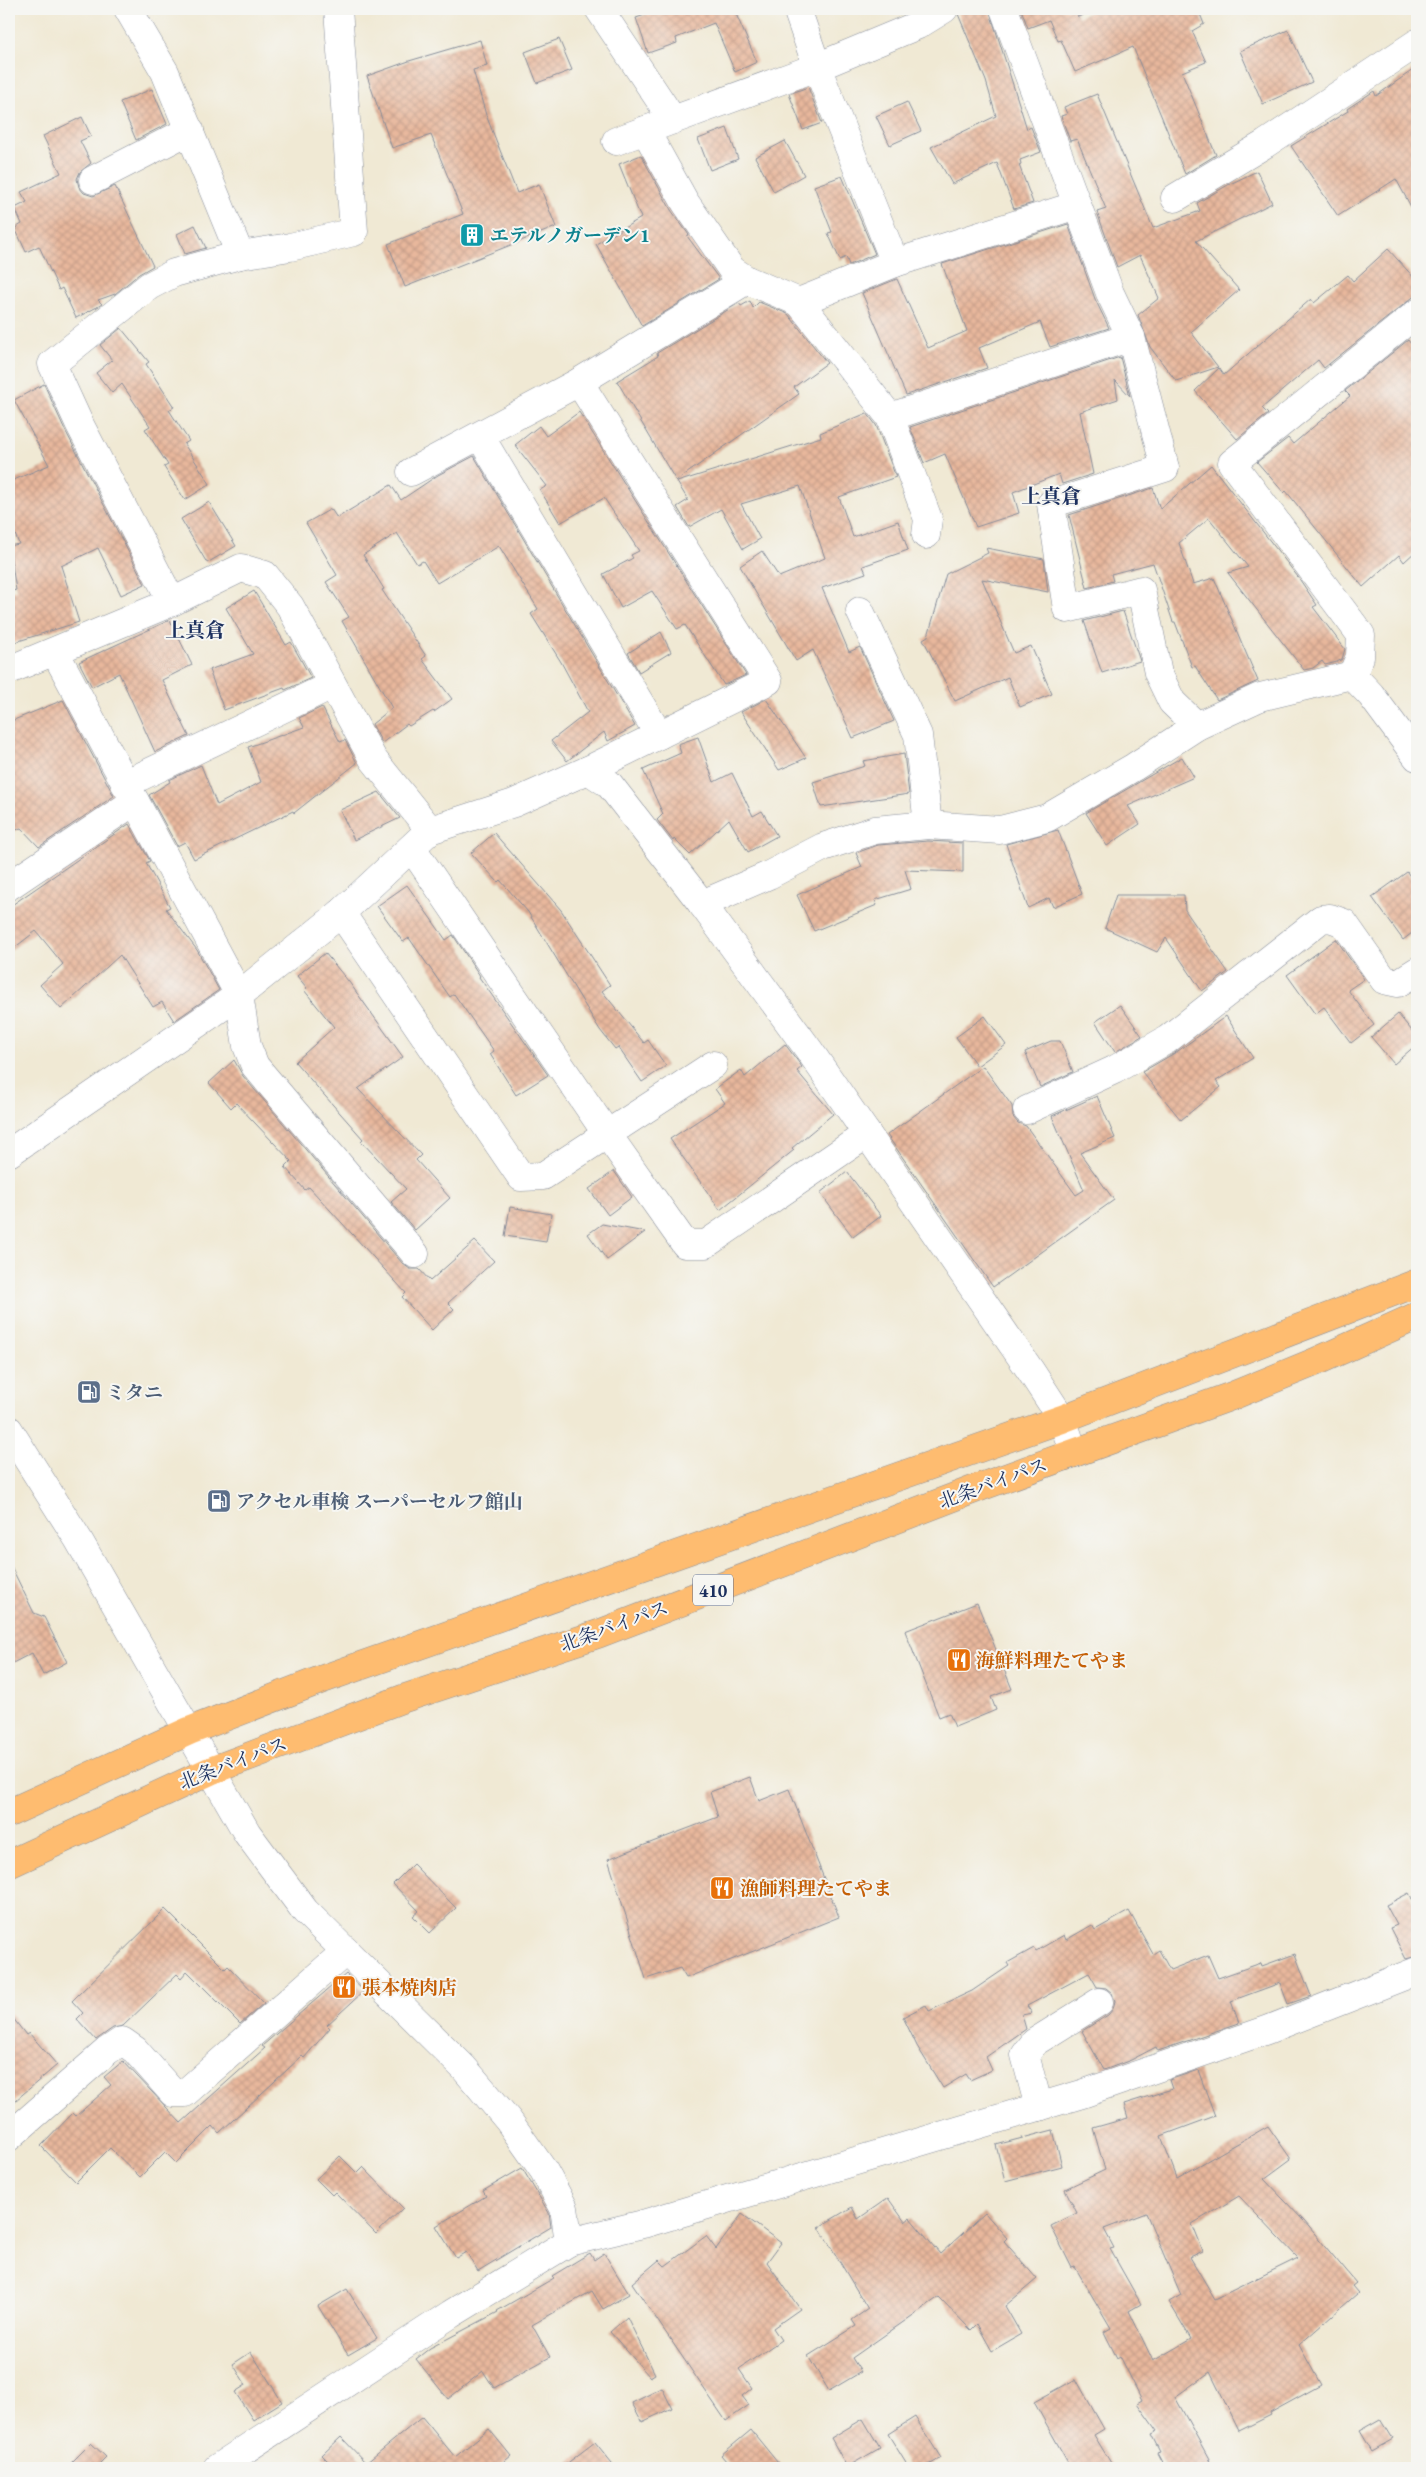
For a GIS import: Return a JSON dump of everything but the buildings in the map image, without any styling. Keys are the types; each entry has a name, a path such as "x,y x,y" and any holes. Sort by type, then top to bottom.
{"highway":[{"name":"北条バイパス","path":"9,1813 189,1731 324,1679 1062,1419 1417,1283"},
{"name":"北条バイパス","path":"9,1864 210,1771 402,1699 598,1634 1074,1453 1232,1396 1315,1362 1417,1316"}],"street":[{"path":"128,9 165,72 240,255"},
{"path":"172,602 79,423 52,364 149,286 174,273 240,255 290,247 354,232 338,9"},
{"path":"599,9 673,120"},
{"path":"797,9 895,263"},
{"path":"616,141 818,67 918,25 944,9"},
{"path":"1004,9 1110,294 1131,337 1165,468 1050,504 1067,609 1141,590 1158,673 1172,702 1197,726"},
{"path":"1175,198 1265,144 1417,43"},
{"path":"93,180 190,130"},
{"path":"645,130 685,202 732,270 747,280 799,302 890,417 928,519 926,535"},
{"path":"799,302 895,263 1078,205"},
{"path":"411,472 579,382 747,280"},
{"path":"1352,675 1360,657 1361,635 1232,463 1417,313"},
{"path":"890,417 1131,337"},
{"path":"9,1153 239,995 341,913 421,839 514,803 588,770 768,681 579,382"},
{"path":"480,436 659,735"},
{"path":"9,670 172,602 241,568 265,576 290,606 373,759 421,839 607,1134 685,1244 694,1246 706,1244 868,1134"},
{"path":"860,610 918,735 928,825"},
{"path":"55,652 239,995 247,1046 255,1066 415,1254"},
{"path":"702,904 769,875 823,848 876,830 928,825 1000,830 1047,818 1134,767 1197,726 1260,697 1352,675"},
{"path":"1352,675 1371,695 1417,757"},
{"path":"9,886 130,793 332,685"},
{"path":"588,770 609,784 702,904 868,1134 1062,1419 1074,1453"},
{"path":"341,913 521,1177 544,1176 712,1065"},
{"path":"1027,1110 1114,1070 1168,1039 1321,919 1330,918 1344,923 1384,980 1398,983 1417,970"},
{"path":"9,1430 78,1539 247,1833 304,1911 464,2068 508,2120 544,2171 564,2208 569,2242"},
{"path":"9,2137 107,2051 122,2041 135,2050 173,2093 185,2093 346,1951"},
{"path":"217,2468 451,2314 569,2242 643,2224 1082,2094 1267,2030 1417,1971"},
{"path":"1039,2107 1025,2055 1035,2042 1099,2002"}],"place":[{"name":"エテルノガーデン1","path":"472,235"},
{"name":"ミタニ","path":"89,1392"},
{"name":"アクセル車検 スーパーセルフ館山","path":"219,1501"},
{"name":"海鮮料理たてやま","path":"959,1660"},
{"name":"漁師料理たてやま","path":"722,1888"},
{"name":"張本焼肉店","path":"344,1987"}],"district":[{"name":"上真倉","path":"1051,496"},
{"name":"上真倉","path":"195,630"}]}
